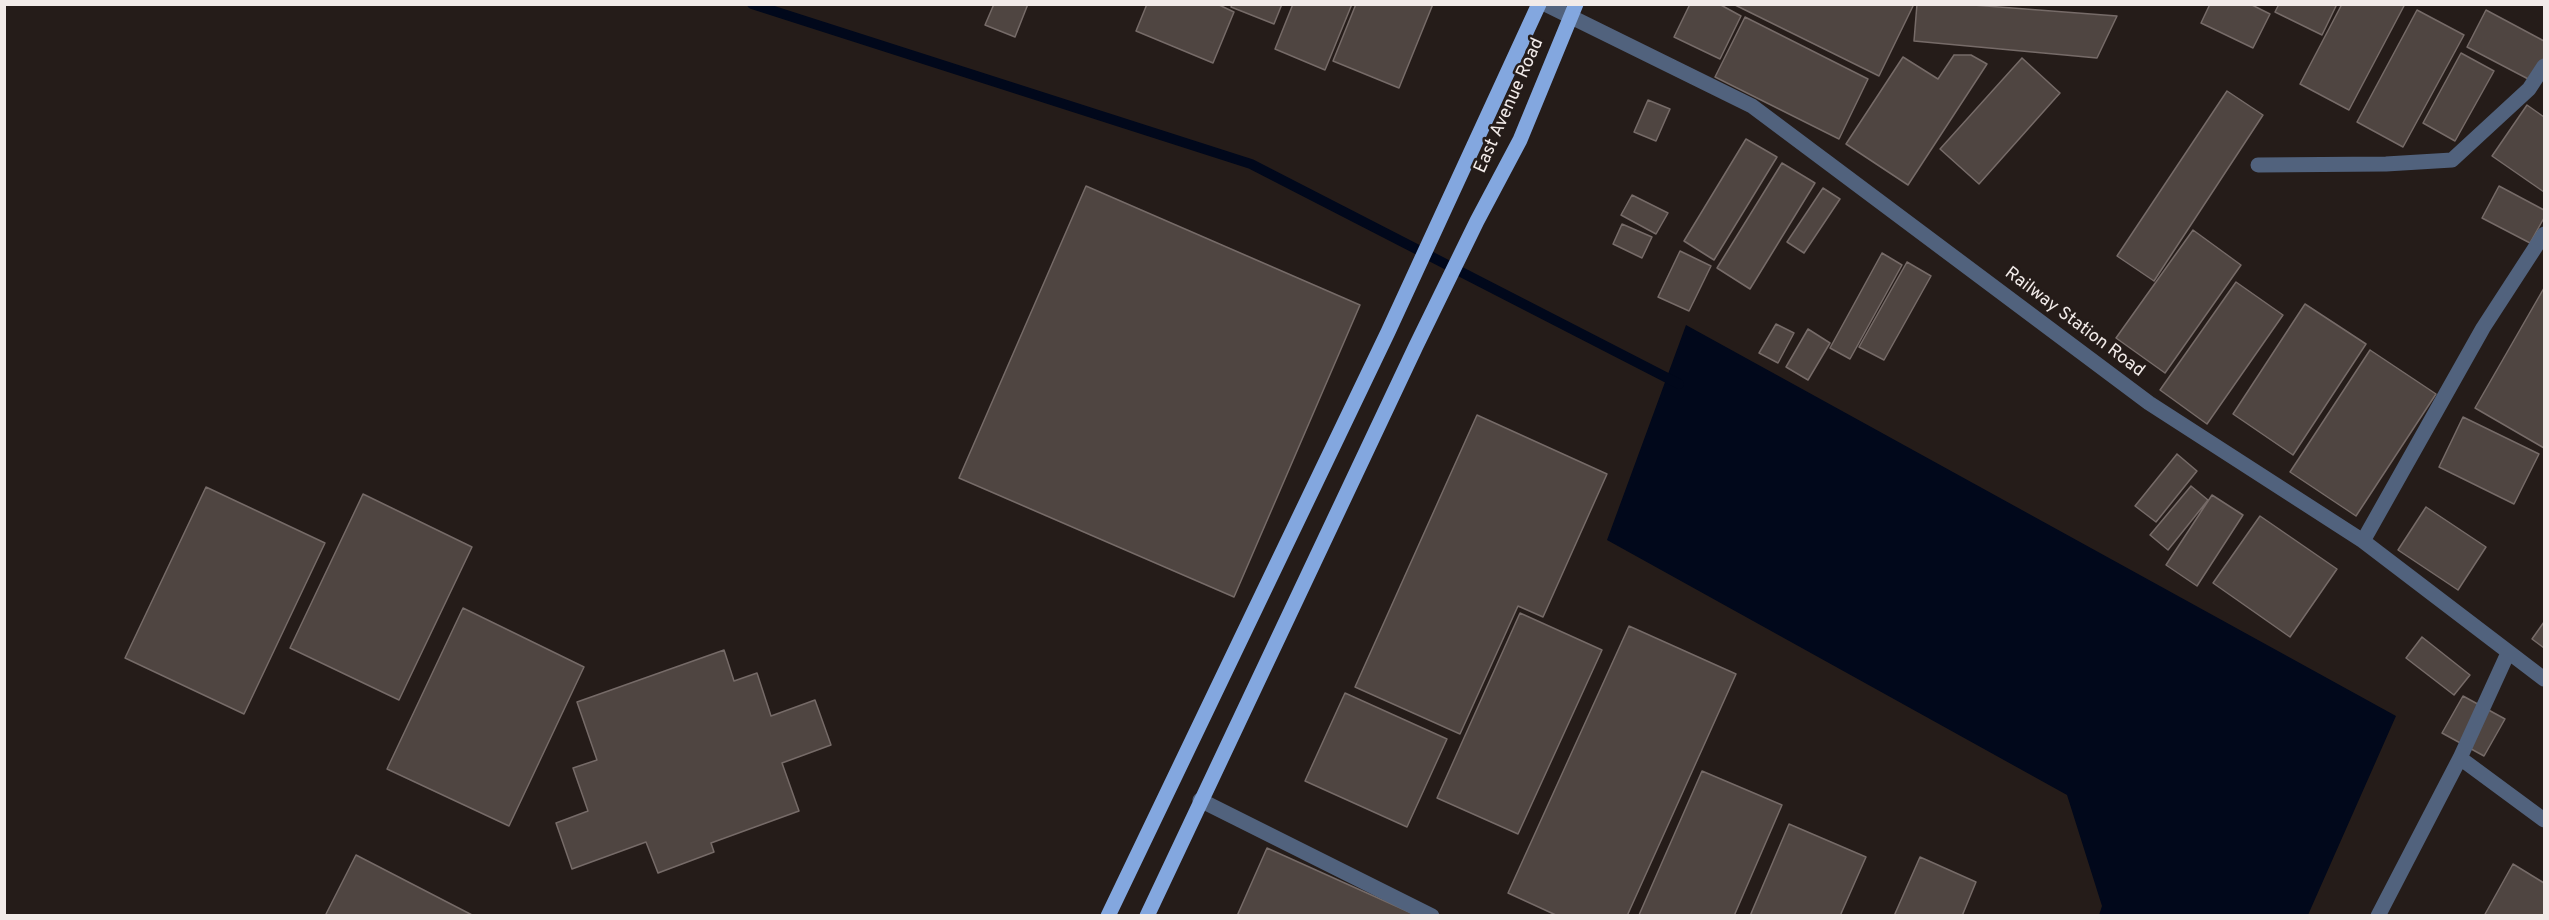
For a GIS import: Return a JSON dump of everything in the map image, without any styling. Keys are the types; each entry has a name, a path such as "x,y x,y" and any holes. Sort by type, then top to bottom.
{"main road":[{"name":"East Avenue Road","path":"1108,915 1388,332 1442,209 1539,4"},
{"name":"East Avenue Road","path":"1147,915 1416,346 1477,221 1520,140 1573,11"}],"street":[{"name":"Railway Station Road","path":"1545,4 1573,11 1752,106 2149,403 2363,541 2544,679"},
{"path":"2258,165 2386,164 2452,160 2529,89 2544,66"},
{"path":"2363,541 2483,328 2544,234"},
{"path":"2378,915 2460,758 2508,653"},
{"path":"2460,758 2544,820"},
{"path":"1200,800 1432,915"}],"water":[{"path":"1686,325 2396,716 2308,915 2099,915 2102,906 2067,795 1607,540"}],"building":[{"path":"994,4 1028,4 1015,37 985,25"},
{"path":"1147,4 1217,4 1234,12 1213,63 1136,31"},
{"path":"1232,4 1282,4 1274,24 1231,7"},
{"path":"1293,4 1352,4 1325,70 1275,49"},
{"path":"1356,4 1433,4 1399,88 1333,61"},
{"path":"1690,4 1719,4 1741,16 1720,59 1674,37"},
{"path":"1733,4 1914,4 1879,76"},
{"path":"1917,4 1960,4 2117,16 2097,58 1914,41"},
{"path":"2210,4 2250,4 2270,14 2253,48 2201,23"},
{"path":"2279,4 2337,4 2322,35 2275,12"},
{"path":"2342,4 2405,4 2349,110 2300,84"},
{"path":"2417,10 2464,35 2403,147 2357,122"},
{"path":"2486,10 2544,41 2544,58 2532,81 2467,47"},
{"path":"1745,17 1868,79 1839,139 1715,77"},
{"path":"2461,53 2494,71 2455,141 2423,123"},
{"path":"1954,55 1971,55 1987,64 1908,185 1846,144 1903,57 1938,79"},
{"path":"2022,58 2060,93 1979,184 1940,149"},
{"path":"2227,91 2263,115 2154,281 2117,256"},
{"path":"1648,100 1670,109 1656,141 1634,132"},
{"path":"2527,105 2544,117 2544,192 2492,156"},
{"path":"1746,139 1777,157 1714,260 1684,241"},
{"path":"1782,163 1815,183 1750,289 1717,268"},
{"path":"1086,186 1360,305 1234,597 959,478"},
{"path":"2499,186 2544,210 2544,218 2530,243 2482,218"},
{"path":"1823,188 1840,199 1804,253 1787,242"},
{"path":"1632,195 1668,213 1656,234 1621,215"},
{"path":"1622,224 1652,237 1642,258 1613,244"},
{"path":"2193,230 2241,265 2165,373 2116,338"},
{"path":"1680,251 1711,266 1689,311 1658,297"},
{"path":"1882,253 1902,265 1850,359 1830,348"},
{"path":"1907,262 1931,276 1884,360 1859,347"},
{"path":"2236,282 2283,315 2207,424 2160,390"},
{"path":"2544,288 2544,448 2475,408"},
{"path":"2305,304 2366,344 2293,455 2233,414"},
{"path":"1776,324 1794,333 1778,363 1759,353"},
{"path":"1808,329 1830,343 1808,380 1786,367"},
{"path":"2370,350 2436,394 2356,516 2290,472"},
{"path":"1477,415 1607,474 1543,617 1518,606 1460,734 1355,687"},
{"path":"2463,417 2539,454 2514,504 2439,467"},
{"path":"2177,454 2197,471 2156,522 2135,506"},
{"path":"2191,486 2208,500 2168,550 2150,535"},
{"path":"206,487 325,543 244,714 125,658"},
{"path":"363,494 472,547 399,700 290,648"},
{"path":"2212,495 2243,515 2197,586 2166,565"},
{"path":"2426,507 2486,547 2458,590 2398,550"},
{"path":"2260,516 2337,569 2290,637 2213,583"},
{"path":"463,608 584,667 509,826 387,769"},
{"path":"1520,613 1602,650 1518,834 1437,798"},
{"path":"2544,622 2544,648 2532,639"},
{"path":"1629,626 1736,674 1627,916 1558,916 1508,893"},
{"path":"2422,637 2470,675 2454,695 2406,658"},
{"path":"724,650 734,681 757,673 771,716 815,700 831,745 782,763 799,811 711,843 714,852 658,873 646,842 572,869 556,823 588,811 573,768 597,760 577,702"},
{"path":"1345,693 1447,739 1407,827 1305,781"},
{"path":"2463,696 2505,719 2484,756 2442,733"},
{"path":"1702,771 1782,805 1734,916 1639,915"},
{"path":"1789,824 1866,857 1840,916 1750,916"},
{"path":"1267,848 1418,916 1237,916"},
{"path":"356,855 474,916 325,916"},
{"path":"1920,857 1976,882 1962,916 1894,916"},
{"path":"2513,864 2544,883 2544,916 2484,916"}],"waterway":[{"path":"752,4 1251,164 1679,384"}]}
